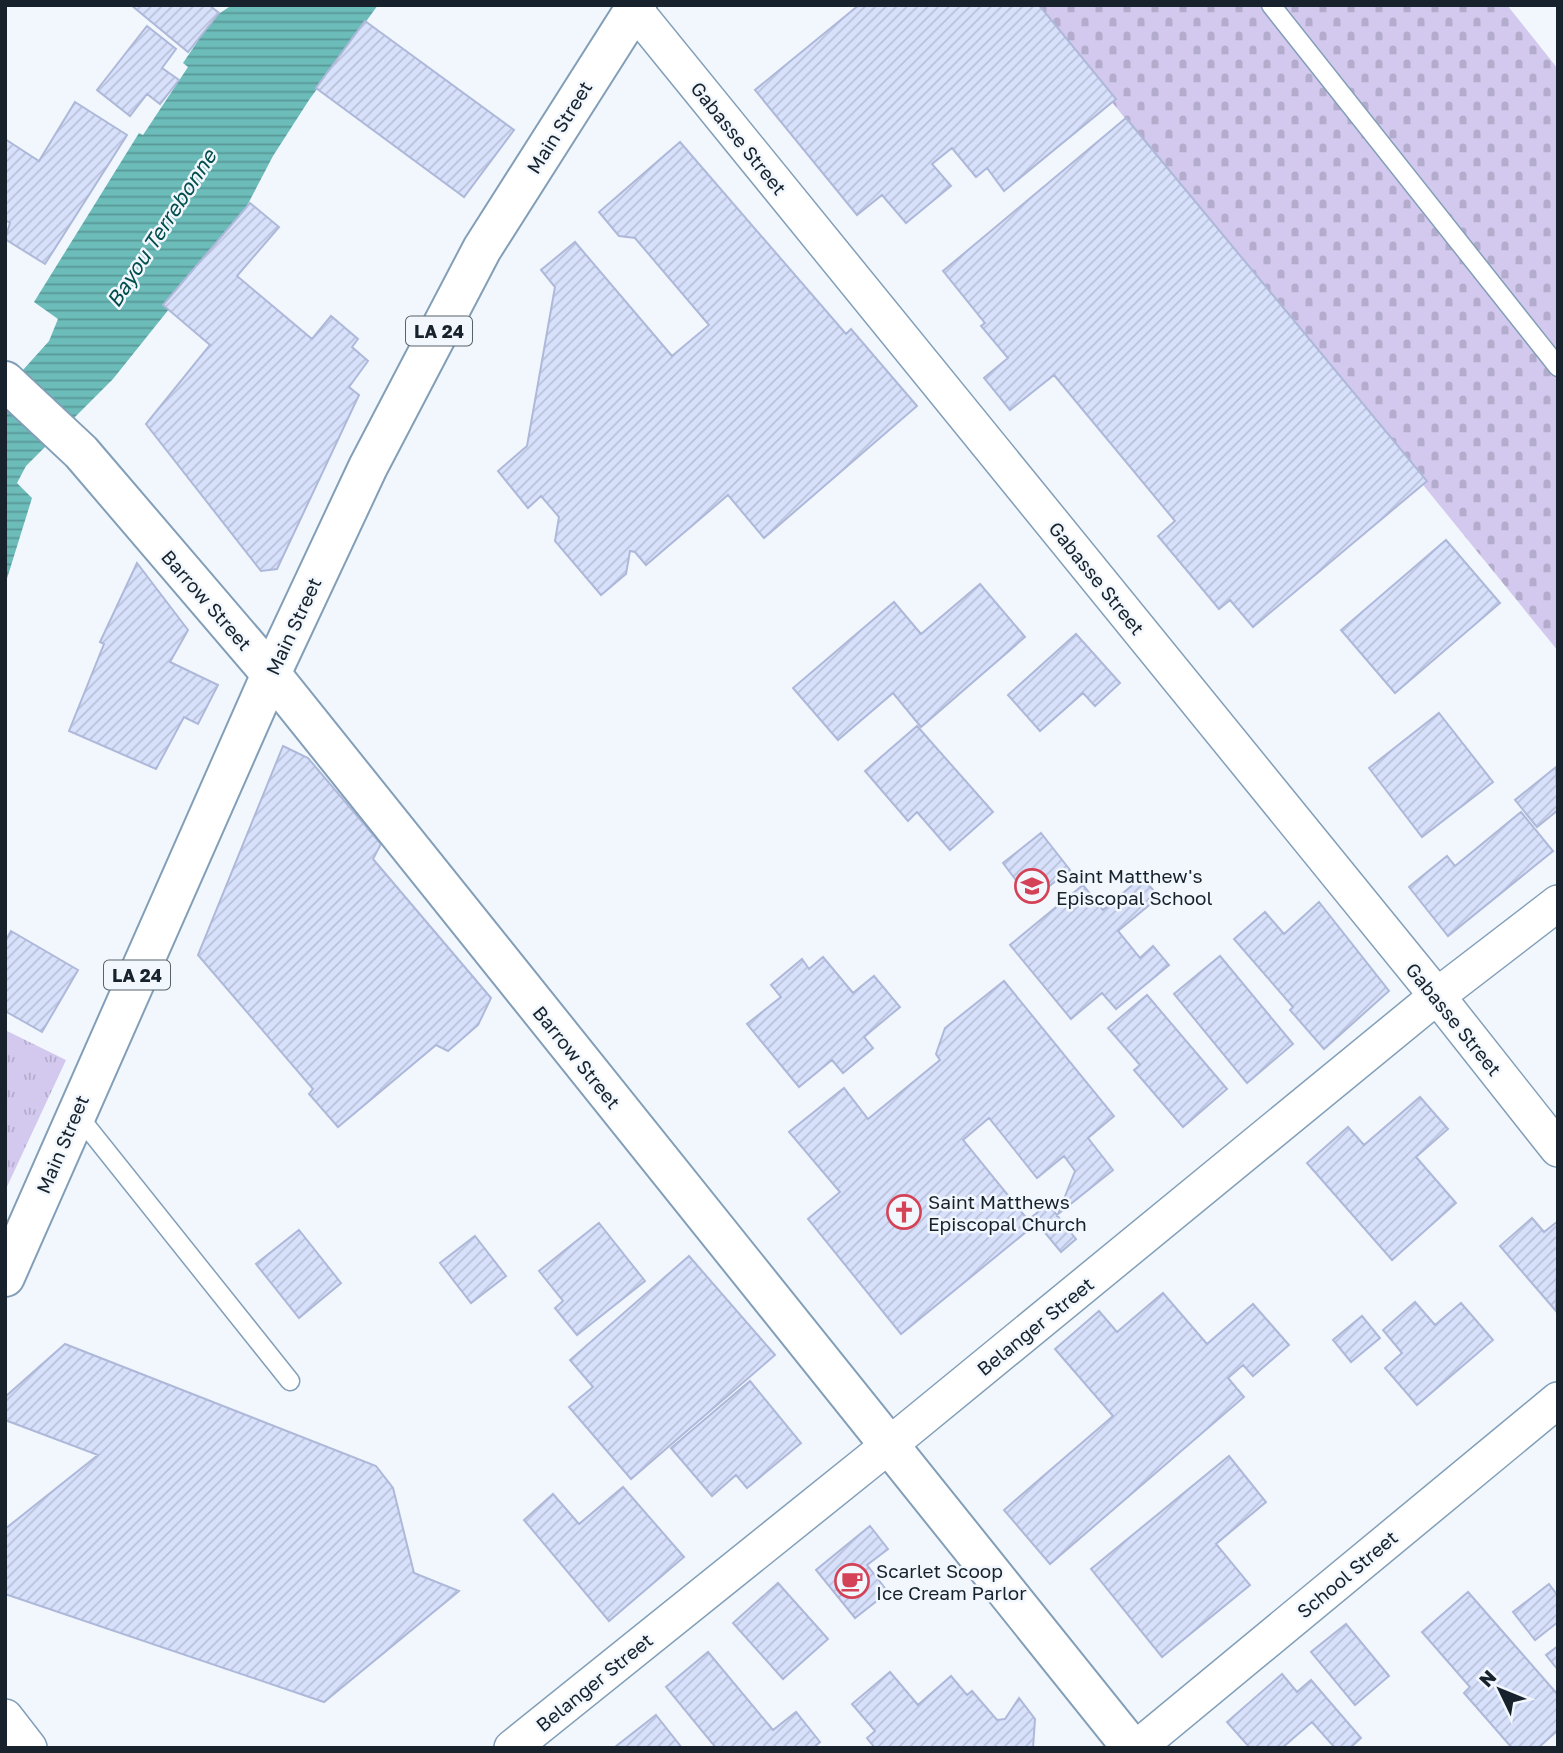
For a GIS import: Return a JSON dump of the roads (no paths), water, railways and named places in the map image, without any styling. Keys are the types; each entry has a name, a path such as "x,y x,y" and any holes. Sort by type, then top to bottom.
{"main road":[{"name":"Main Street","path":"5,1277 271,674 368,467 482,248 634,6"},
{"name":"Barrow Street","path":"5,381 81,452 271,674 888,1446 1135,1748"}],"street":[{"name":"Gabasse Street","path":"634,6 1558,1149"},
{"name":"Belanger Street","path":"512,1748 888,1446 1437,996 1558,903"},
{"name":"School Street","path":"1135,1748 1558,1400"},
{"path":"5,1717 29,1748"}],"lane":[{"path":"1271,5 1558,367"},
{"path":"76,1113 290,1381"}],"water":[{"name":"Bayou Terrebonne","path":"232,5 378,5 309,100 273,156 238,223 113,379 26,466 17,483 32,498 5,585 5,390 49,341 58,319 34,302 139,133 143,135 188,67 183,63 214,17"}],"place":[{"name":"Saint Matthew's Episcopal School","path":"1032,886"},
{"name":"Saint Matthews Episcopal Church","path":"904,1212"},
{"name":"Scarlet Scoop Ice Cream Parlor","path":"852,1581"}]}
